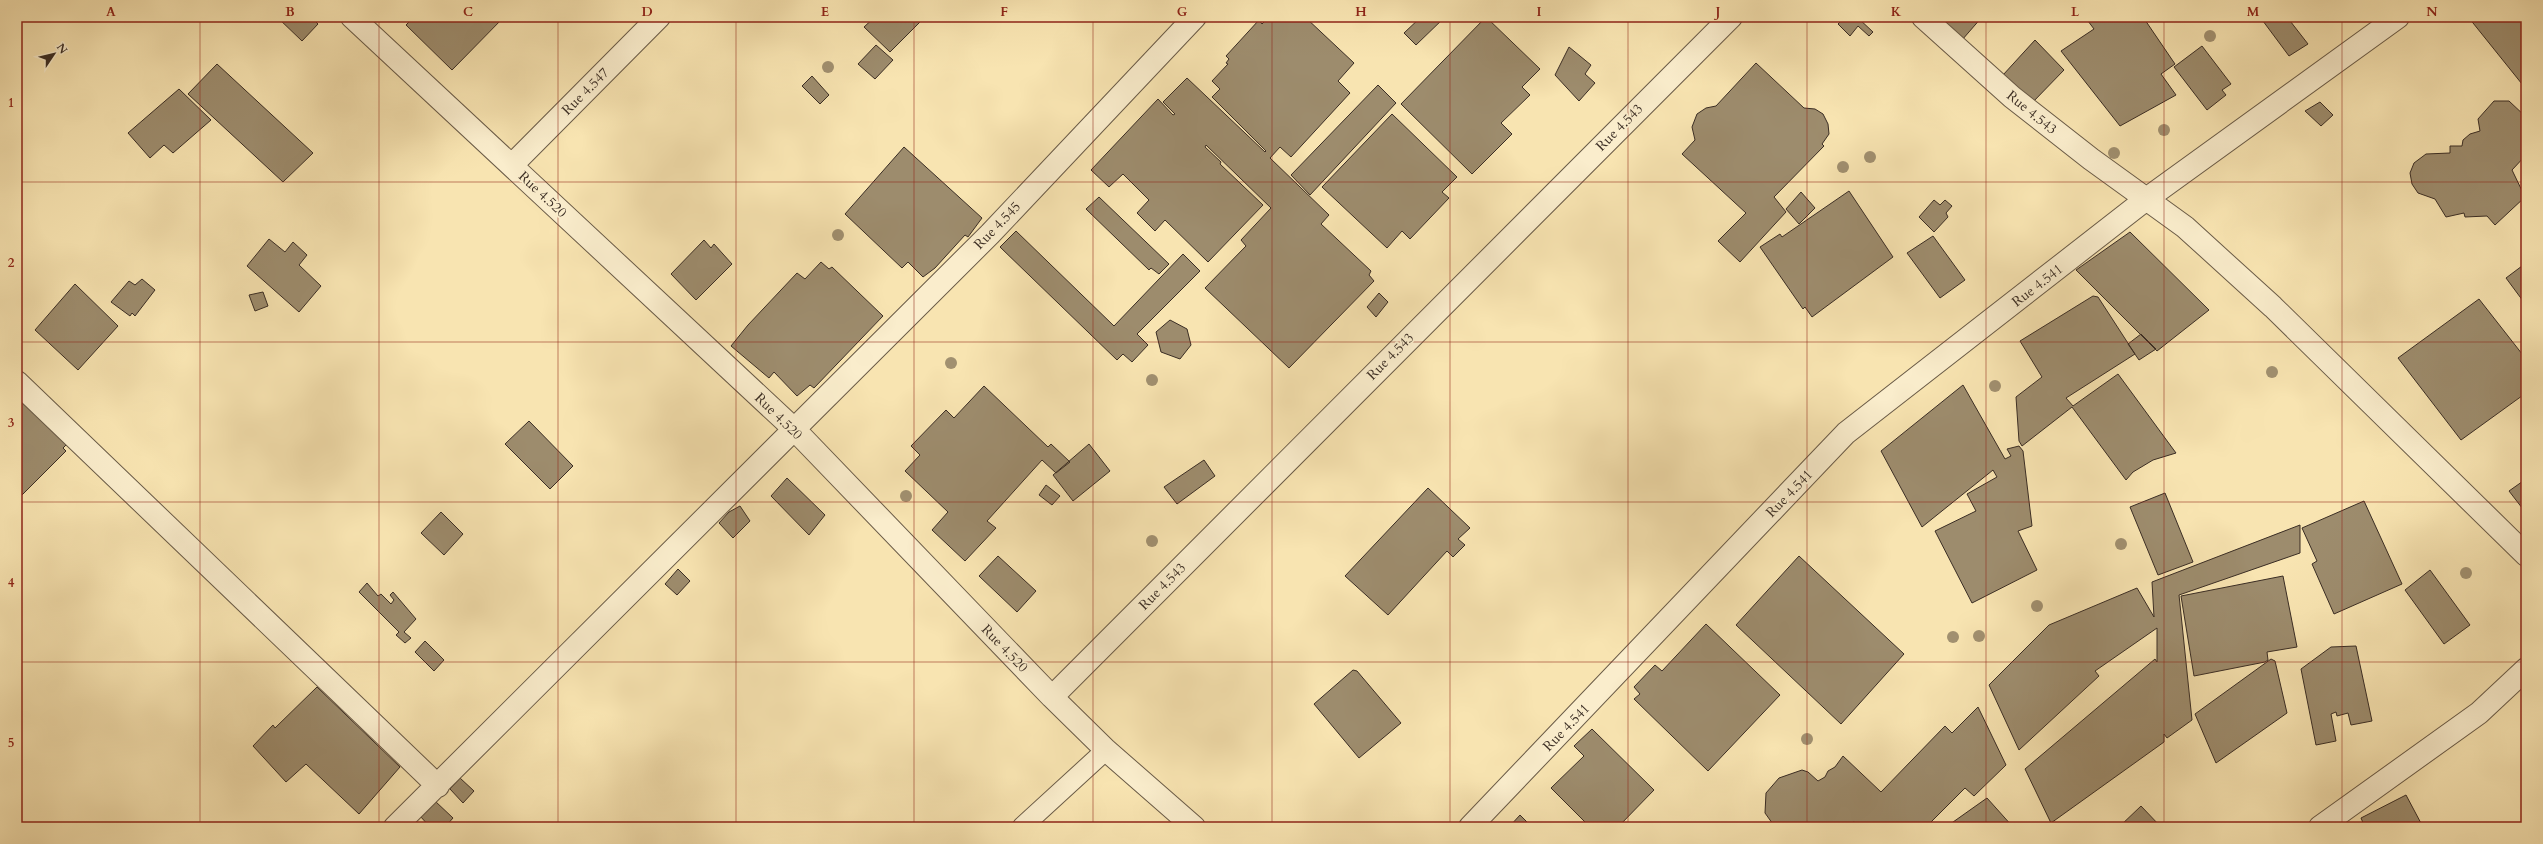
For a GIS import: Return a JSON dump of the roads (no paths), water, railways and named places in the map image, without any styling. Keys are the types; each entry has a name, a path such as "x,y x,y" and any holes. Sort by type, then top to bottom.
{"street":[{"name":"Rue 4.520","path":"352,17 793,428 1052,697 1106,750 1194,827"},
{"name":"Rue 4.547","path":"512,165 659,17"},
{"name":"Rue 4.545","path":"395,827 438,786 793,428 990,234 1195,17"},
{"name":"Rue 4.543","path":"1052,697 1731,17"},
{"name":"Rue 4.543","path":"1923,17 2012,96 2146,200 2185,227 2273,307 2526,555"},
{"name":"Rue 4.541","path":"1470,827 1846,433 2146,200 2398,17"},
{"path":"17,382 438,786"},
{"path":"2320,827 2479,713 2526,669"}],"lane":[{"path":"1022,827 1106,750"}]}
